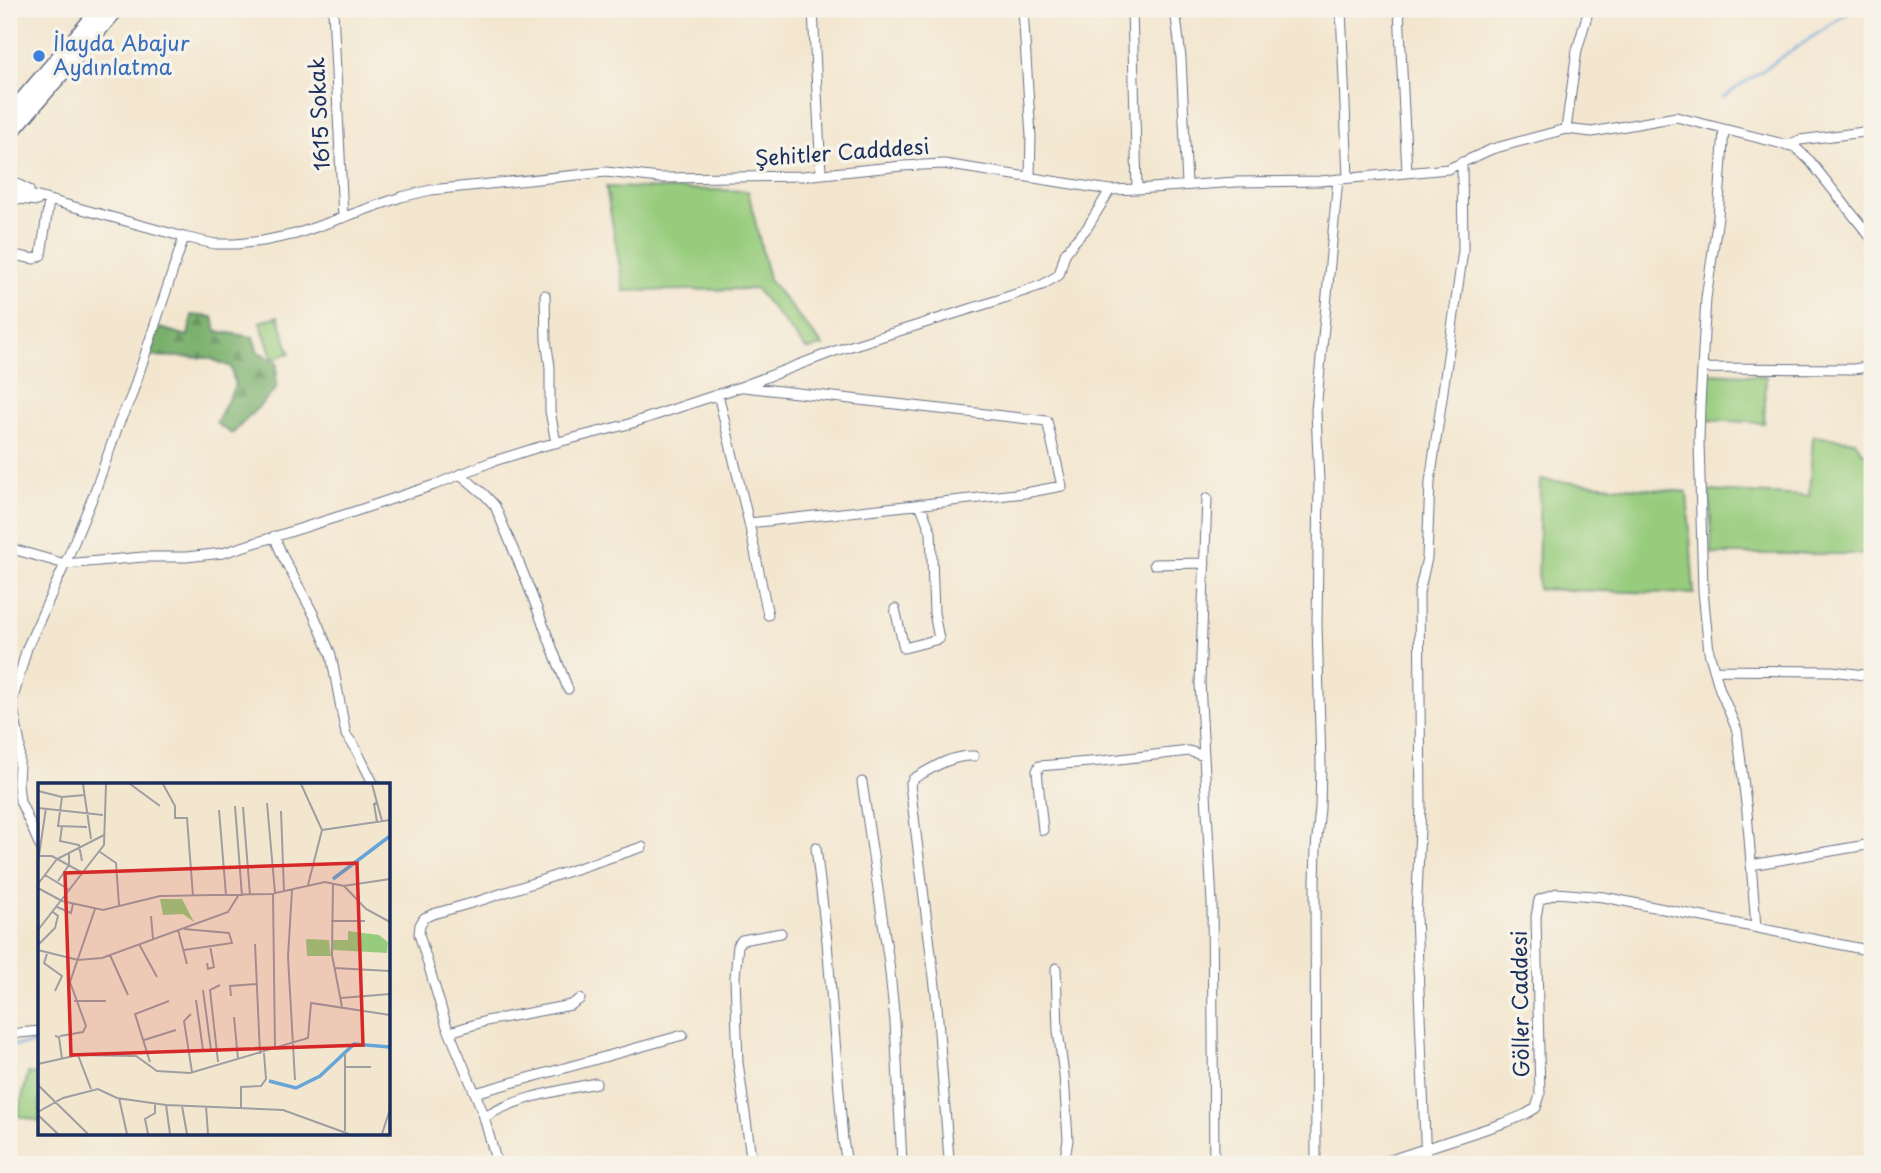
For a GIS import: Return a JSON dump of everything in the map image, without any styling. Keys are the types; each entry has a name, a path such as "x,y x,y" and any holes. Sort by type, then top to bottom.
{"main road":[{"path":"12,106 100,9"},
{"path":"9,135 117,9"}],"street":[{"name":"1615 Sokak","path":"333,9 343,218"},
{"path":"813,9 821,174"},
{"path":"1023,9 1031,137 1030,177"},
{"path":"1132,9 1137,190"},
{"path":"1175,9 1181,58 1187,185"},
{"path":"1316,1164 1315,907 1321,764 1316,411 1343,179 1341,9"},
{"path":"1399,9 1407,173"},
{"path":"1566,129 1577,50 1589,9"},
{"name":"Şehitler Cadddesi","path":"49,201 215,244 253,243 296,234 401,197 431,190 606,172 660,178 803,176 944,164 1110,190 1137,190 1187,185 1343,179 1448,169 1492,149 1566,129 1592,132 1676,117 1788,145"},
{"path":"1724,129 1718,217 1706,298 1699,441 1702,578 1709,652 1720,690 1737,730 1747,812 1756,928 1872,951"},
{"path":"1788,145 1800,140 1872,131"},
{"path":"1788,145 1795,147 1810,161 1872,239"},
{"path":"1426,1164 1416,916 1421,807 1419,593 1427,558 1430,482 1463,251 1462,162"},
{"path":"9,180 49,201"},
{"path":"9,188 49,201"},
{"path":"9,548 65,564 223,553 353,512 491,462 629,424 743,386 835,351 1042,285 1059,275 1065,254 1087,228 1110,190"},
{"path":"9,198 49,201"},
{"path":"9,254 34,259 41,256 49,201"},
{"path":"36,828 20,801 20,744 12,702 27,648 65,564 131,397 184,237"},
{"path":"545,295 550,411 556,443"},
{"path":"1703,368 1842,369 1872,366"},
{"path":"743,386 1047,421 1062,486 1025,493 749,523"},
{"path":"718,394 768,615"},
{"path":"460,474 495,506 569,689"},
{"path":"1207,498 1200,683 1212,903 1214,1164"},
{"path":"895,609 904,648 939,639 934,614 931,532 920,504"},
{"path":"274,537 331,654 346,735 373,783"},
{"path":"1154,564 1205,563"},
{"path":"1714,670 1832,671 1872,676"},
{"path":"1043,830 1037,771 1039,766 1189,751 1204,756"},
{"path":"947,1164 949,1159 936,994 910,785 913,779 951,759 974,756"},
{"path":"862,782 894,1010 902,1164"},
{"path":"1751,864 1872,844"},
{"path":"497,1164 484,1118 435,988 419,933 420,925 424,918 642,847"},
{"path":"816,847 847,1164"},
{"name":"Göller Caddesi","path":"1378,1164 1507,1122 1536,1108 1540,1095 1536,917 1539,900 1557,893 1604,897 1756,928"},
{"path":"752,1164 738,1062 735,977 738,945 743,940 781,933"},
{"path":"1055,968 1068,1140 1064,1164"},
{"path":"450,1032 486,1021 571,1005 580,999"},
{"path":"9,1034 38,1031"},
{"path":"475,1093 683,1035"},
{"path":"484,1118 509,1105 596,1083"}],"green space":[{"path":"606,187 748,191 769,280 823,346 807,350 756,289 624,291"},
{"path":"192,315 213,317 216,331 253,337 258,352 277,362 276,389 232,434 216,423 235,386 231,367 209,358 149,356 160,328 188,336"},
{"path":"278,316 290,353 273,359 260,322"},
{"path":"1708,373 1766,376 1764,423 1706,420"},
{"path":"1813,436 1855,441 1863,453 1872,454 1872,554 1712,554 1710,491 1809,496"},
{"path":"1540,480 1687,492 1694,594 1538,589"},
{"path":"28,1073 38,1076 38,1121 18,1116"}],"waterway":[{"path":"1723,97 1854,9"},
{"path":"9,1046 38,1043"}],"place":[{"name":"İlayda Abajur Aydınlatma","path":"39,56"}]}
